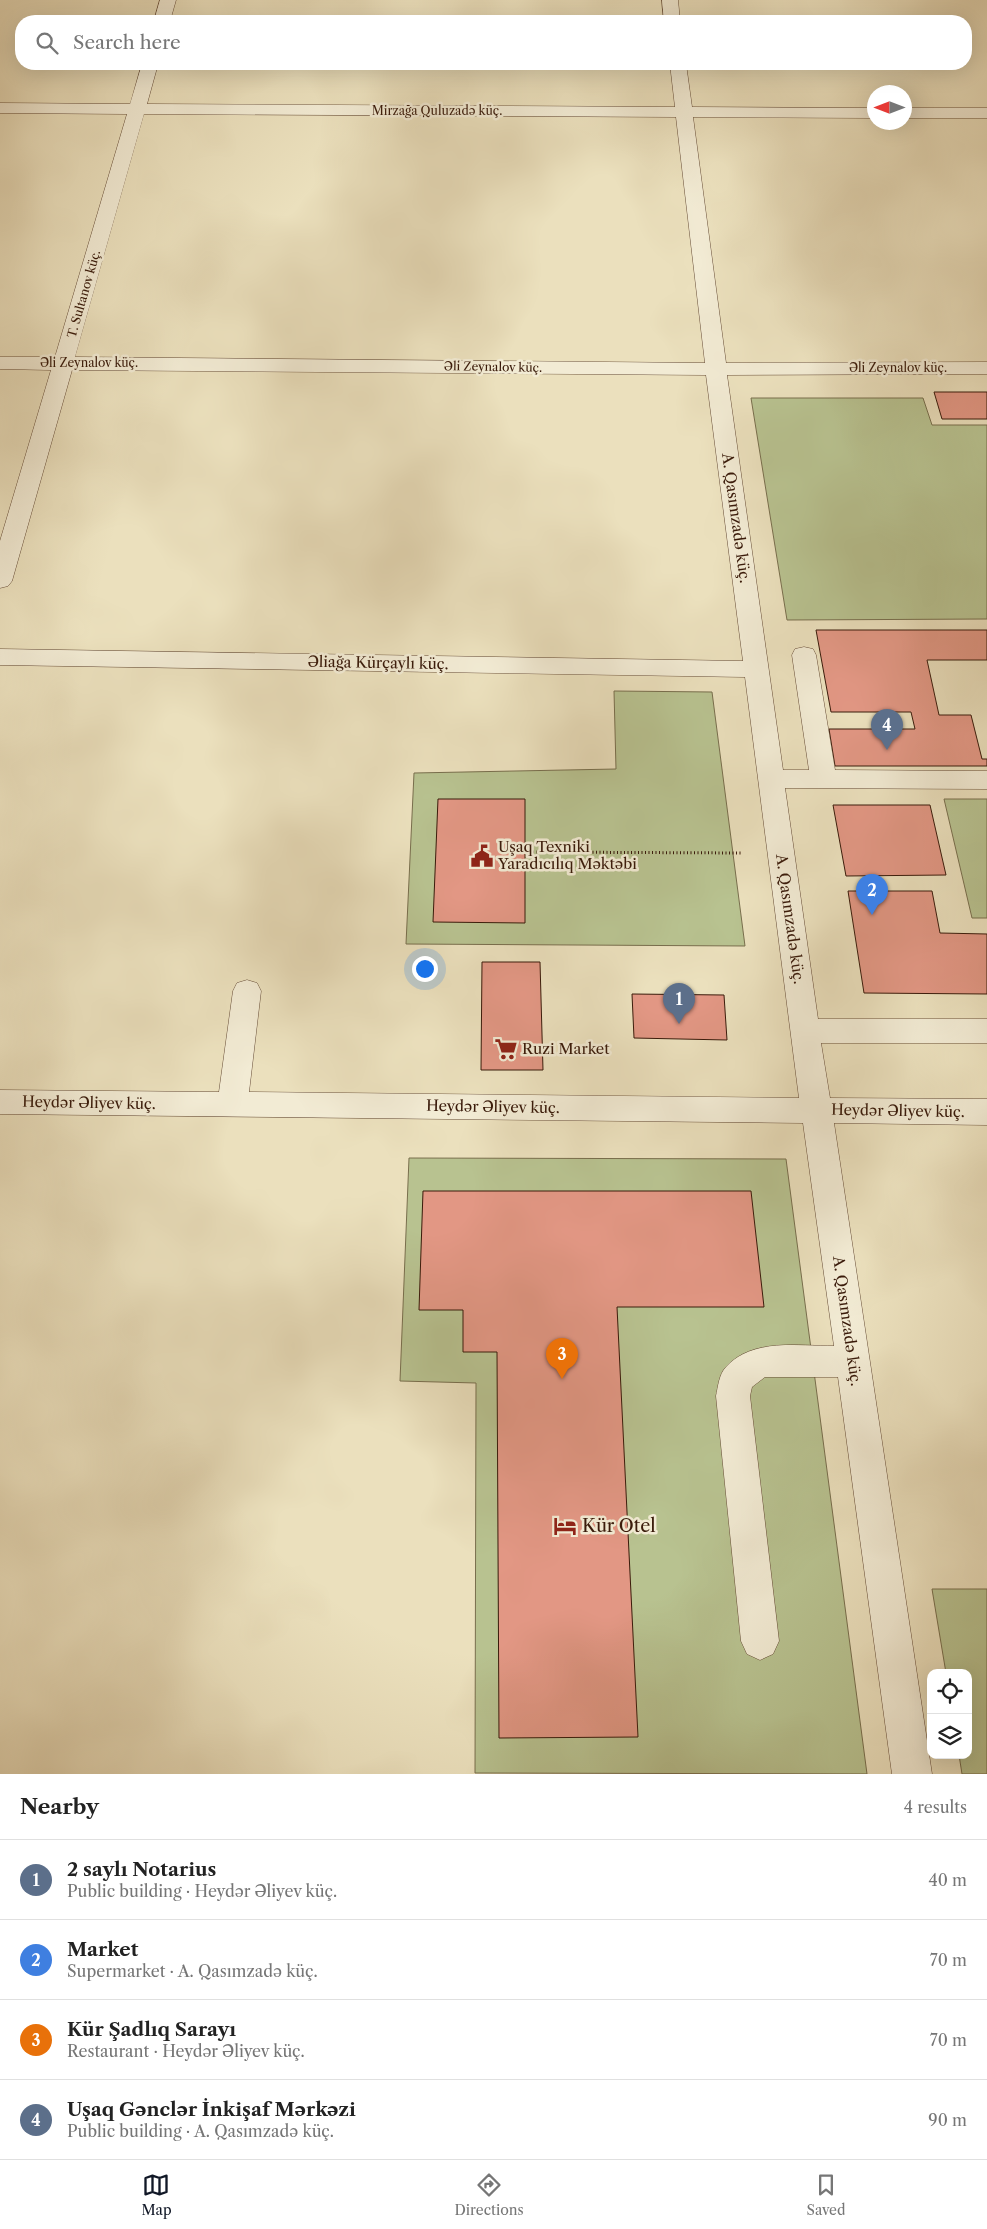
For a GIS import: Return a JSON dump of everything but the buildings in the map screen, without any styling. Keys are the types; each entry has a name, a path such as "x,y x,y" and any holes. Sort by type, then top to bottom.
{"street":[{"path":"164,15 168,0"},
{"path":"670,0 671,15"},
{"name":"T. Sultanov küç.","path":"0,581 148,70"},
{"name":"A. Qasımzadə küç.","path":"679,70 716,369 805,1031 912,1774"},
{"name":"Mirzağa Quluzadə küç.","path":"0,108 867,113"},
{"path":"912,113 987,113"},
{"name":"Əli Zeynalov küç.","path":"0,363 716,369 987,368"},
{"path":"804,655 823,779"},
{"name":"Əliağa Kürçaylı küç.","path":"0,658 756,669"},
{"path":"771,779 985,780"},
{"path":"232,1104 247,991"},
{"path":"805,1031 987,1031"},
{"name":"Heydər Əliyev küç.","path":"0,1102 987,1112"},
{"path":"760,1641 733,1396 737,1378 759,1362 852,1360"}],"path":[{"path":"526,852 781,853"}],"green space":[{"path":"751,398 923,398 932,425 987,425 987,619 787,620"},
{"path":"614,691 712,692 745,946 406,944 414,773 616,769"},
{"path":"944,799 987,799 987,918 972,918"},
{"path":"409,1158 786,1159 867,1774 475,1773 476,1383 400,1381"},
{"path":"932,1589 987,1589 987,1774 962,1774 960,1759 972,1759 972,1669 945,1669"}],"place":[{"name":"Uşaq Gənclər İnkişaf Mərkəzi","path":"887,750"},
{"name":"Uşaq Texniki Yaradıcılıq Məktəbi","path":"482,856"},
{"name":"Market","path":"872,915"},
{"name":"2 saylı Notarius","path":"679,1024"},
{"name":"Ruzi Market","path":"506,1049"},
{"name":"Kür Şadlıq Sarayı","path":"562,1379"},
{"name":"Kür Otel","path":"565,1526"}]}
